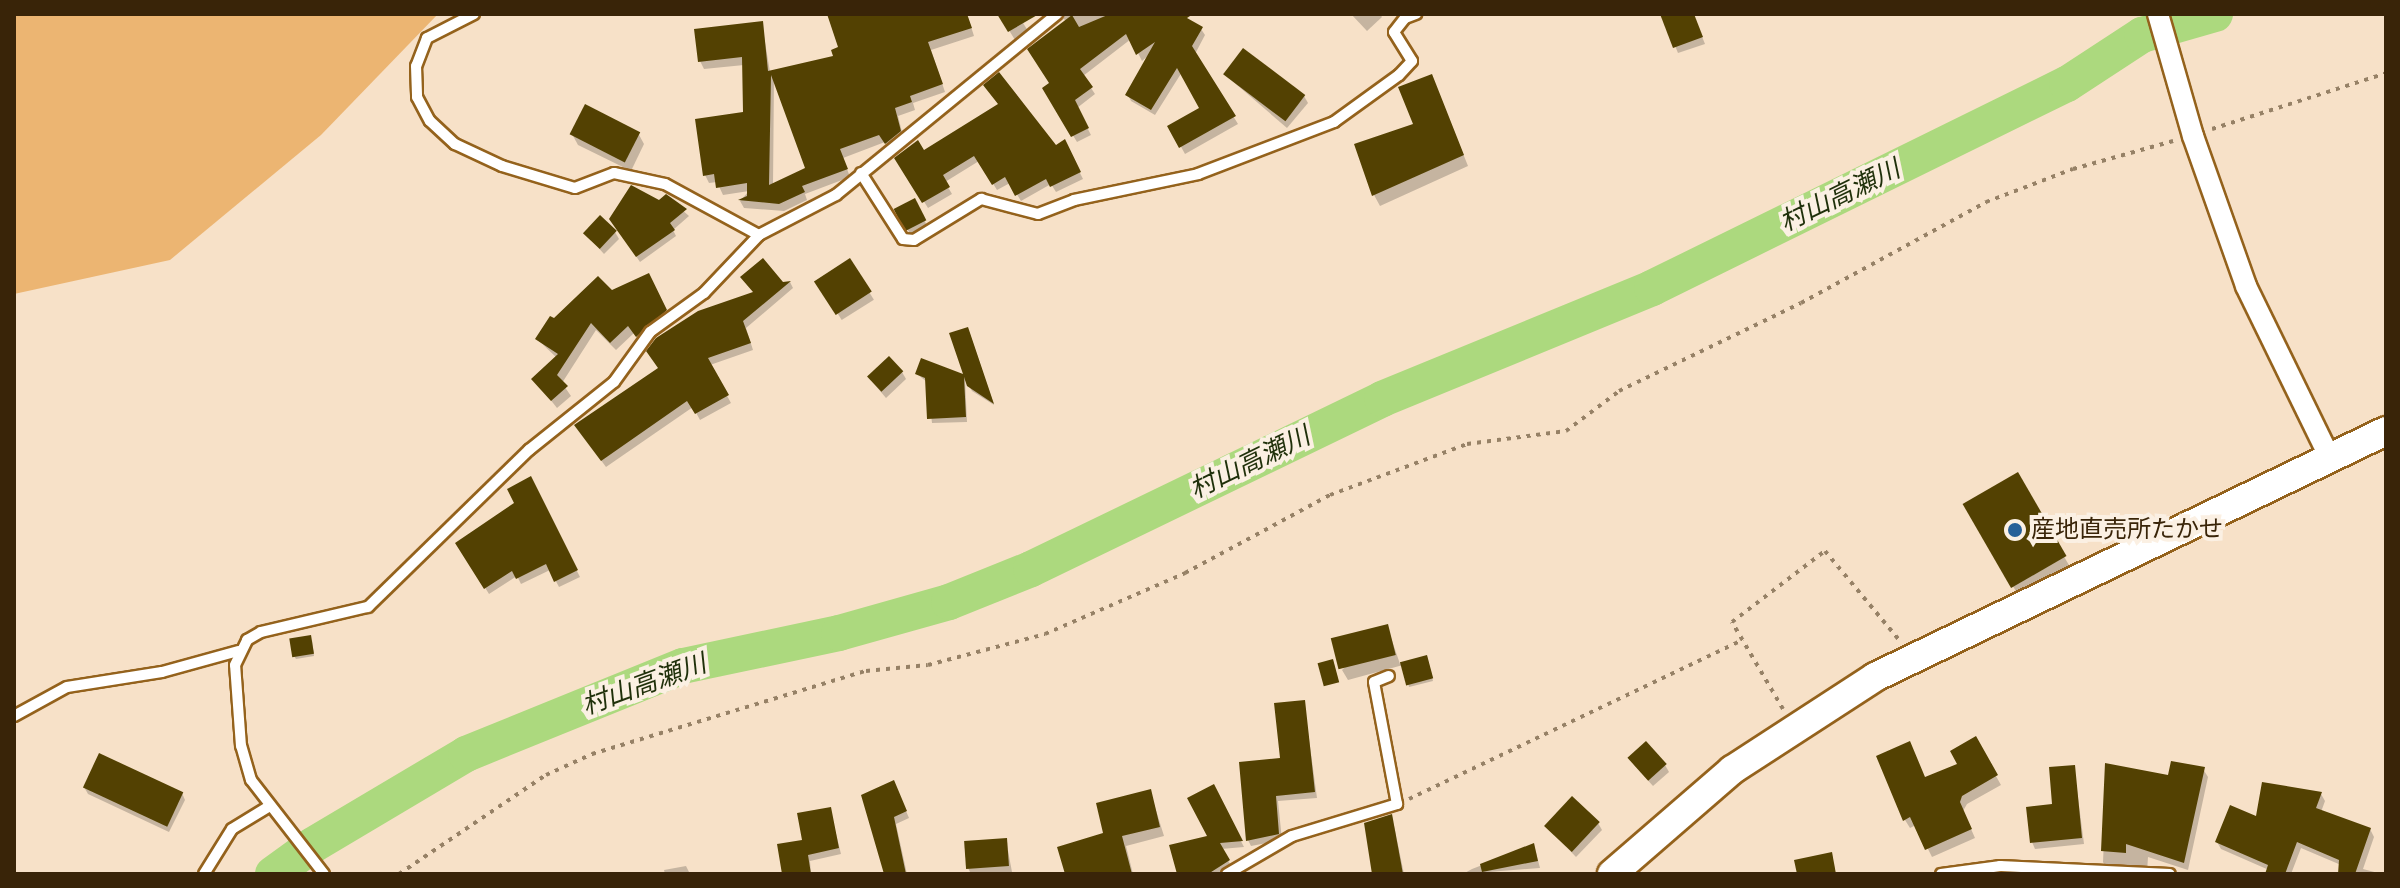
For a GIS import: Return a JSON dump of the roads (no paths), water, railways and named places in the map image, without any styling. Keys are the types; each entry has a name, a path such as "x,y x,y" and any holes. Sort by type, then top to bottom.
{"street":[{"path":"2158,14 2193,136 2246,286 2331,460"},
{"path":"1612,874 1690,803 1794,726 1915,658 2386,431"}],"lane":[{"path":"474,14 427,38 416,66 417,97 430,121 455,144 502,166 575,188 614,173 665,184 759,235"},
{"path":"14,716 67,687 162,672 238,651 261,632 368,607 397,584 529,450 614,382 650,332 704,293 759,235 836,195 1057,14"},
{"path":"861,173 903,239 914,240 981,199 1038,214 1074,200 1198,174 1334,122 1399,75 1412,61 1394,32 1405,18 1416,14"},
{"path":"238,651 241,746 251,780 268,807 324,874"},
{"path":"1227,874 1292,836 1397,804 1374,682 1389,676"},
{"path":"204,874 232,829 268,807"},
{"path":"1941,874 2000,866 2170,874"}],"waterway":[{"name":"村山高瀬川","path":"273,874 313,845 466,754 683,666 839,633 949,602 1031,569 1382,399 1652,288 2067,84 2142,35 2215,14"}],"place":[{"name":"産地直売所たかせ","path":"2015,530"}]}
